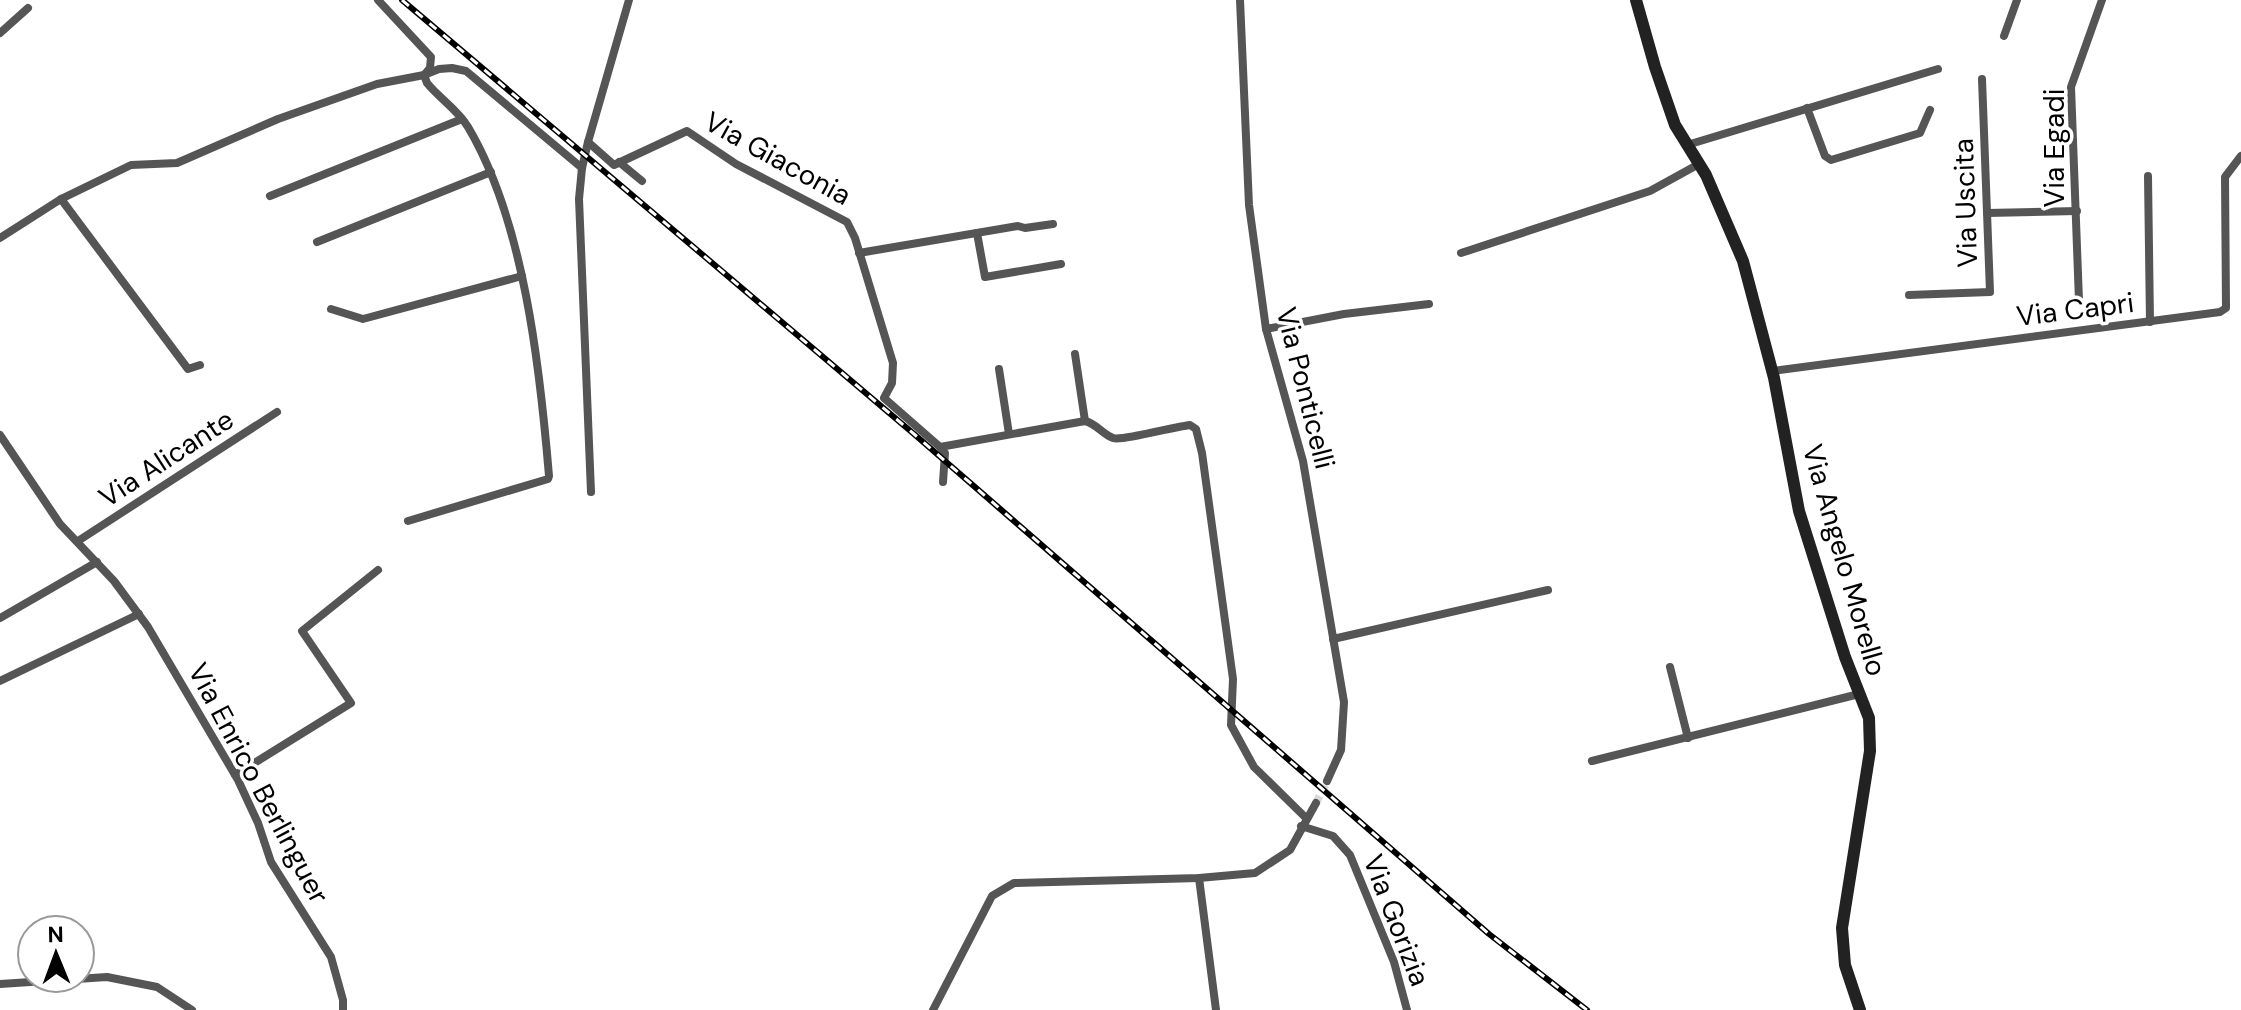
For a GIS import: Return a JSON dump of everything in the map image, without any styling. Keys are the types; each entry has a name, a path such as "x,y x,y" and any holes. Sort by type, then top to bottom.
{"street":[{"path":"378,0 431,57 430,68 424,75"},
{"path":"591,492 579,199 588,142 629,0"},
{"name":"Via Ponticelli","path":"1240,0 1249,205 1266,329 1303,461 1344,702 1341,750 1327,781"},
{"name":"Via Angelo Morello","path":"1636,0 1675,125 1699,164 1743,261 1772,371 1799,511 1870,727 1870,751 1844,903 1842,941 1849,979 1860,1010"},
{"path":"2004,36 2017,0"},
{"name":"Via Egadi","path":"2079,301 2071,87 2102,0"},
{"path":"0,33 28,8"},
{"path":"0,238 61,199 131,165 177,163 335,98 439,69 466,71 582,168"},
{"path":"1687,145 1938,69"},
{"path":"408,521 548,479 546,439 522,276 512,236 491,172 462,119 434,92 424,75"},
{"name":"Via Uscita","path":"1909,295 1990,292 1982,79"},
{"path":"1807,108 1825,156 1831,160 1920,133 1930,110"},
{"path":"270,196 462,119"},
{"name":"Via Giaconia","path":"619,162 687,131 736,164 847,222 851,226 893,363 892,383 884,398 940,447"},
{"path":"588,142 614,165 619,162 642,181"},
{"name":"Via Capri","path":"1772,371 2220,312 2226,308 2225,177 2241,156"},
{"path":"1461,253 1650,191 1699,164"},
{"path":"317,242 491,172"},
{"path":"2148,176 2150,322"},
{"path":"61,199 188,369 200,365"},
{"path":"1987,213 2077,211"},
{"path":"859,253 1053,224"},
{"path":"977,233 985,277 1061,264"},
{"path":"331,309 363,319 522,276"},
{"path":"1266,329 1344,314 1429,304"},
{"path":"1075,354 1085,421"},
{"path":"999,369 1009,434"},
{"name":"Via Alicante","path":"78,541 277,412"},
{"path":"943,482 945,453 940,447 1085,421 1118,439 1190,425 1196,429 1202,453 1233,679 1231,725 1254,767 1304,822"},
{"name":"Via Enrico Berlinguer","path":"0,435 60,524 97,562 139,614 235,775 258,823 271,862 331,957 343,1010"},
{"path":"0,618 97,562"},
{"path":"235,775 351,703 302,631 378,570"},
{"path":"1333,639 1548,590"},
{"path":"0,681 139,614"},
{"path":"1670,667 1688,738"},
{"path":"1592,761 1859,694"},
{"path":"933,1010 992,896 1014,883 1199,878 1255,873 1290,850 1316,803"},
{"name":"Via Gorizia","path":"1304,822 1333,836 1350,855 1394,962 1407,1010"},
{"path":"1199,878 1216,1010"},
{"path":"0,984 107,977 157,987 192,1010"}],"tunnel":[{"path":"1316,803 1327,781"}],"railway":[{"path":"402,0 914,434 1489,934 1587,1010"}]}
